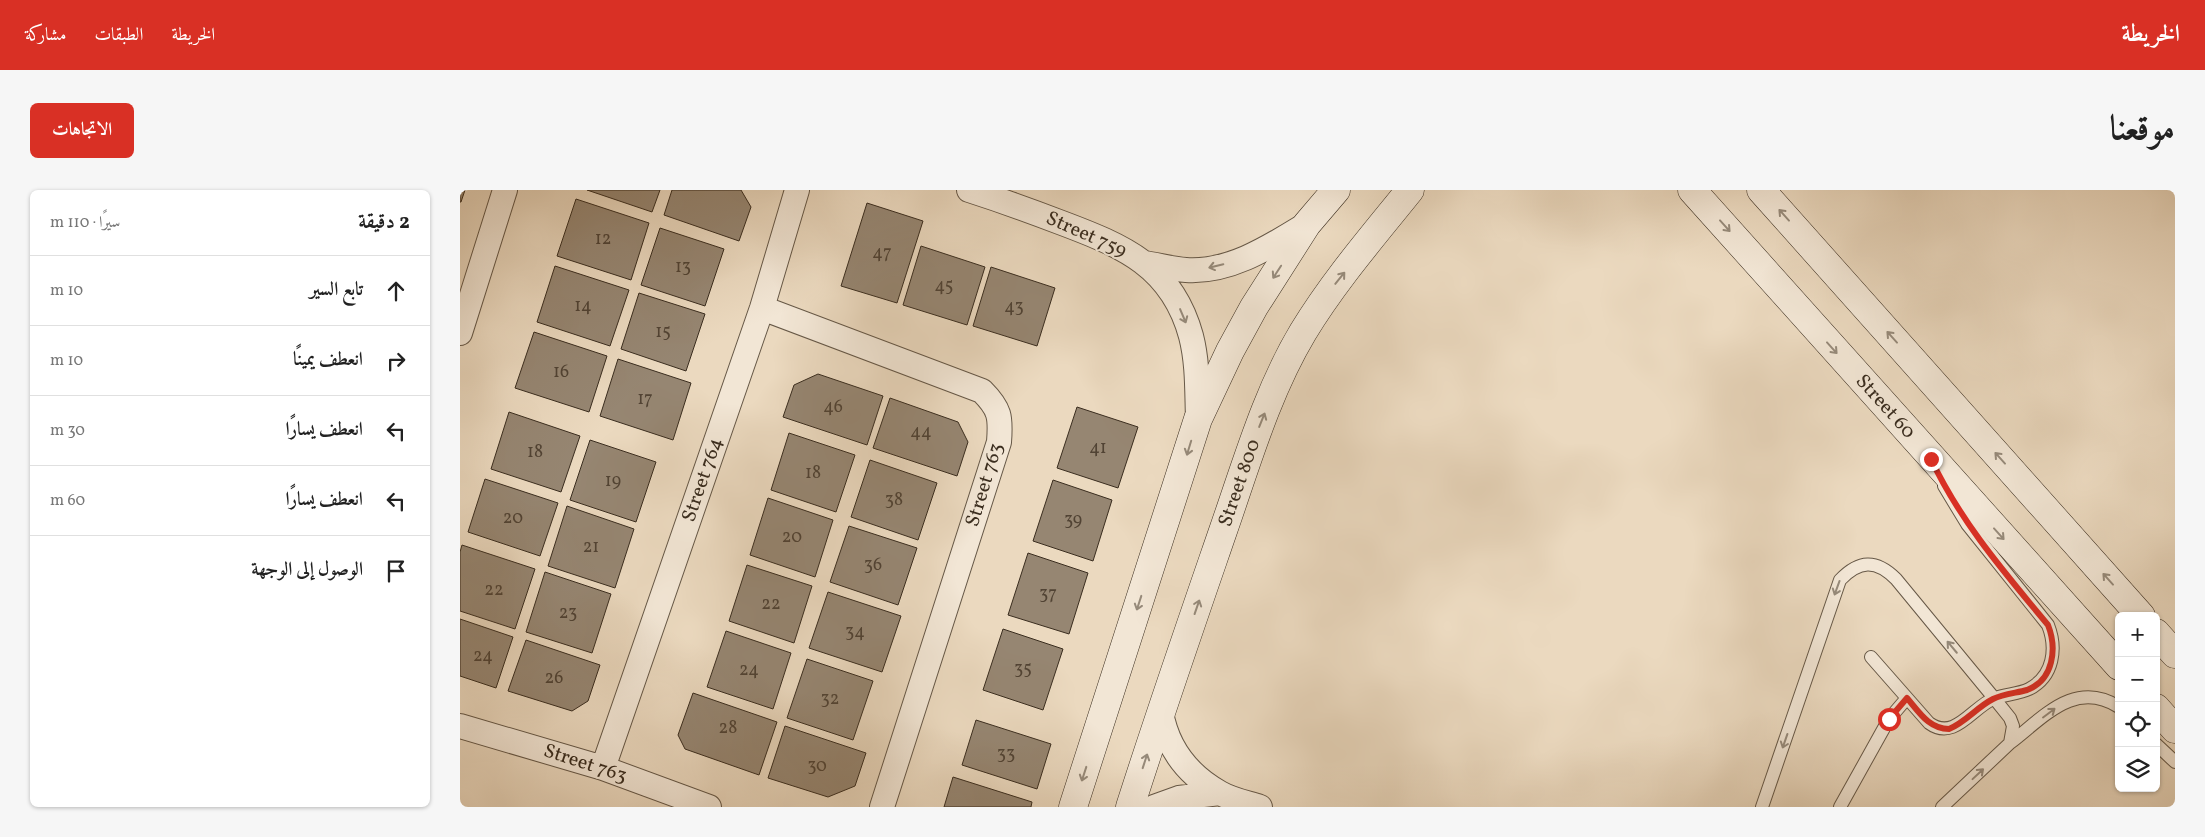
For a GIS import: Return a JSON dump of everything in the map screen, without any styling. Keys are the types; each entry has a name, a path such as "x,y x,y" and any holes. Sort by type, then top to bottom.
{"street":[{"path":"460,333 505,190"},
{"name":"Street 764","path":"604,768 762,308 797,190"},
{"name":"Street 759","path":"969,190 1022,207 1113,242 1144,263 1168,287 1190,335 1196,363 1198,419"},
{"path":"1073,807 1198,419 1230,351 1254,307 1307,224 1336,190"},
{"name":"Street 800","path":"1130,807 1262,421 1285,366 1303,333 1332,288 1410,190"},
{"name":"Street 60","path":"1692,190 1931,459 2115,662"},
{"path":"1761,190 2137,612"},
{"name":"Street 759","path":"1144,263 1187,270 1225,264 1261,252 1307,224"},
{"name":"Street 763","path":"762,308 982,391 996,405 1001,423 999,442 882,807"},
{"path":"2160,637 2175,654"},
{"path":"1161,712 1164,729 1171,747 1186,767 1220,793 1260,807"},
{"path":"2160,712 2175,728"},
{"name":"Street 763","path":"460,726 604,768 709,807"},
{"path":"1154,807 1179,798 1220,793"}],"lane":[{"path":"1870,657 1929,723 1942,729 1956,726 1994,698 2029,689 2041,680 2050,668 2054,653 2053,639 2048,625 1967,524 1941,481 1931,459"},
{"path":"1762,807 1840,580 1849,570 1861,565 1874,565 1886,570 1994,698 2010,718 2013,726 2010,743"},
{"path":"1942,807 2010,743 2067,700 2081,696 2094,696 2108,700 2115,704"},
{"path":"1840,807 1889,719 1907,698"},
{"path":"2159,747 2175,762"}],"building":[{"path":"460,190 465,190 461,202 460,202"},
{"path":"587,190 660,190 652,212"},
{"path":"672,190 741,190 751,207 739,241 664,215"},
{"path":"576,199 649,223 631,280 557,256"},
{"path":"867,203 923,221 897,303 841,286"},
{"path":"660,228 724,249 705,306 641,285"},
{"path":"921,246 985,267 967,325 903,305"},
{"path":"555,266 629,290 610,346 537,322"},
{"path":"991,267 1055,288 1037,346 973,326"},
{"path":"639,293 705,314 686,371 621,349"},
{"path":"534,332 607,356 589,412 515,388"},
{"path":"618,359 691,383 673,440 600,416"},
{"path":"818,374 883,396 867,445 783,417 794,385"},
{"path":"890,398 958,422 968,442 957,476 873,448"},
{"path":"1077,407 1138,427 1118,488 1057,468"},
{"path":"509,412 580,436 561,492 491,469"},
{"path":"789,433 855,455 836,512 771,490"},
{"path":"590,440 656,462 636,522 570,500"},
{"path":"870,460 937,483 918,540 851,517"},
{"path":"485,479 558,503 540,556 468,532"},
{"path":"1053,480 1112,500 1093,561 1033,541"},
{"path":"768,498 833,520 815,577 750,555"},
{"path":"567,506 634,529 615,588 548,566"},
{"path":"849,526 917,548 898,605 830,582"},
{"path":"462,545 535,569 515,629 460,611 460,552"},
{"path":"1028,553 1088,573 1069,634 1008,615"},
{"path":"747,565 812,586 794,643 729,621"},
{"path":"545,572 611,594 592,653 526,632"},
{"path":"828,592 901,616 882,672 809,648"},
{"path":"460,619 513,637 496,688 460,676"},
{"path":"1003,629 1063,649 1043,710 983,690"},
{"path":"726,631 791,653 773,709 707,687"},
{"path":"526,640 600,665 588,701 572,711 508,691"},
{"path":"807,659 873,681 853,740 787,718"},
{"path":"693,693 777,722 759,775 685,749 678,735"},
{"path":"976,720 1051,744 1037,789 962,765"},
{"path":"785,726 866,753 855,786 828,797 768,778"},
{"path":"953,777 1032,802 1031,807 944,807"}],"route":[{"path":"1889,719 1907,698 1934,727 1949,729 1956,726 1994,698 2029,689 2041,680 2050,668 2054,653 2053,639 2048,625 1967,524 1953,503 1931,459"}]}
